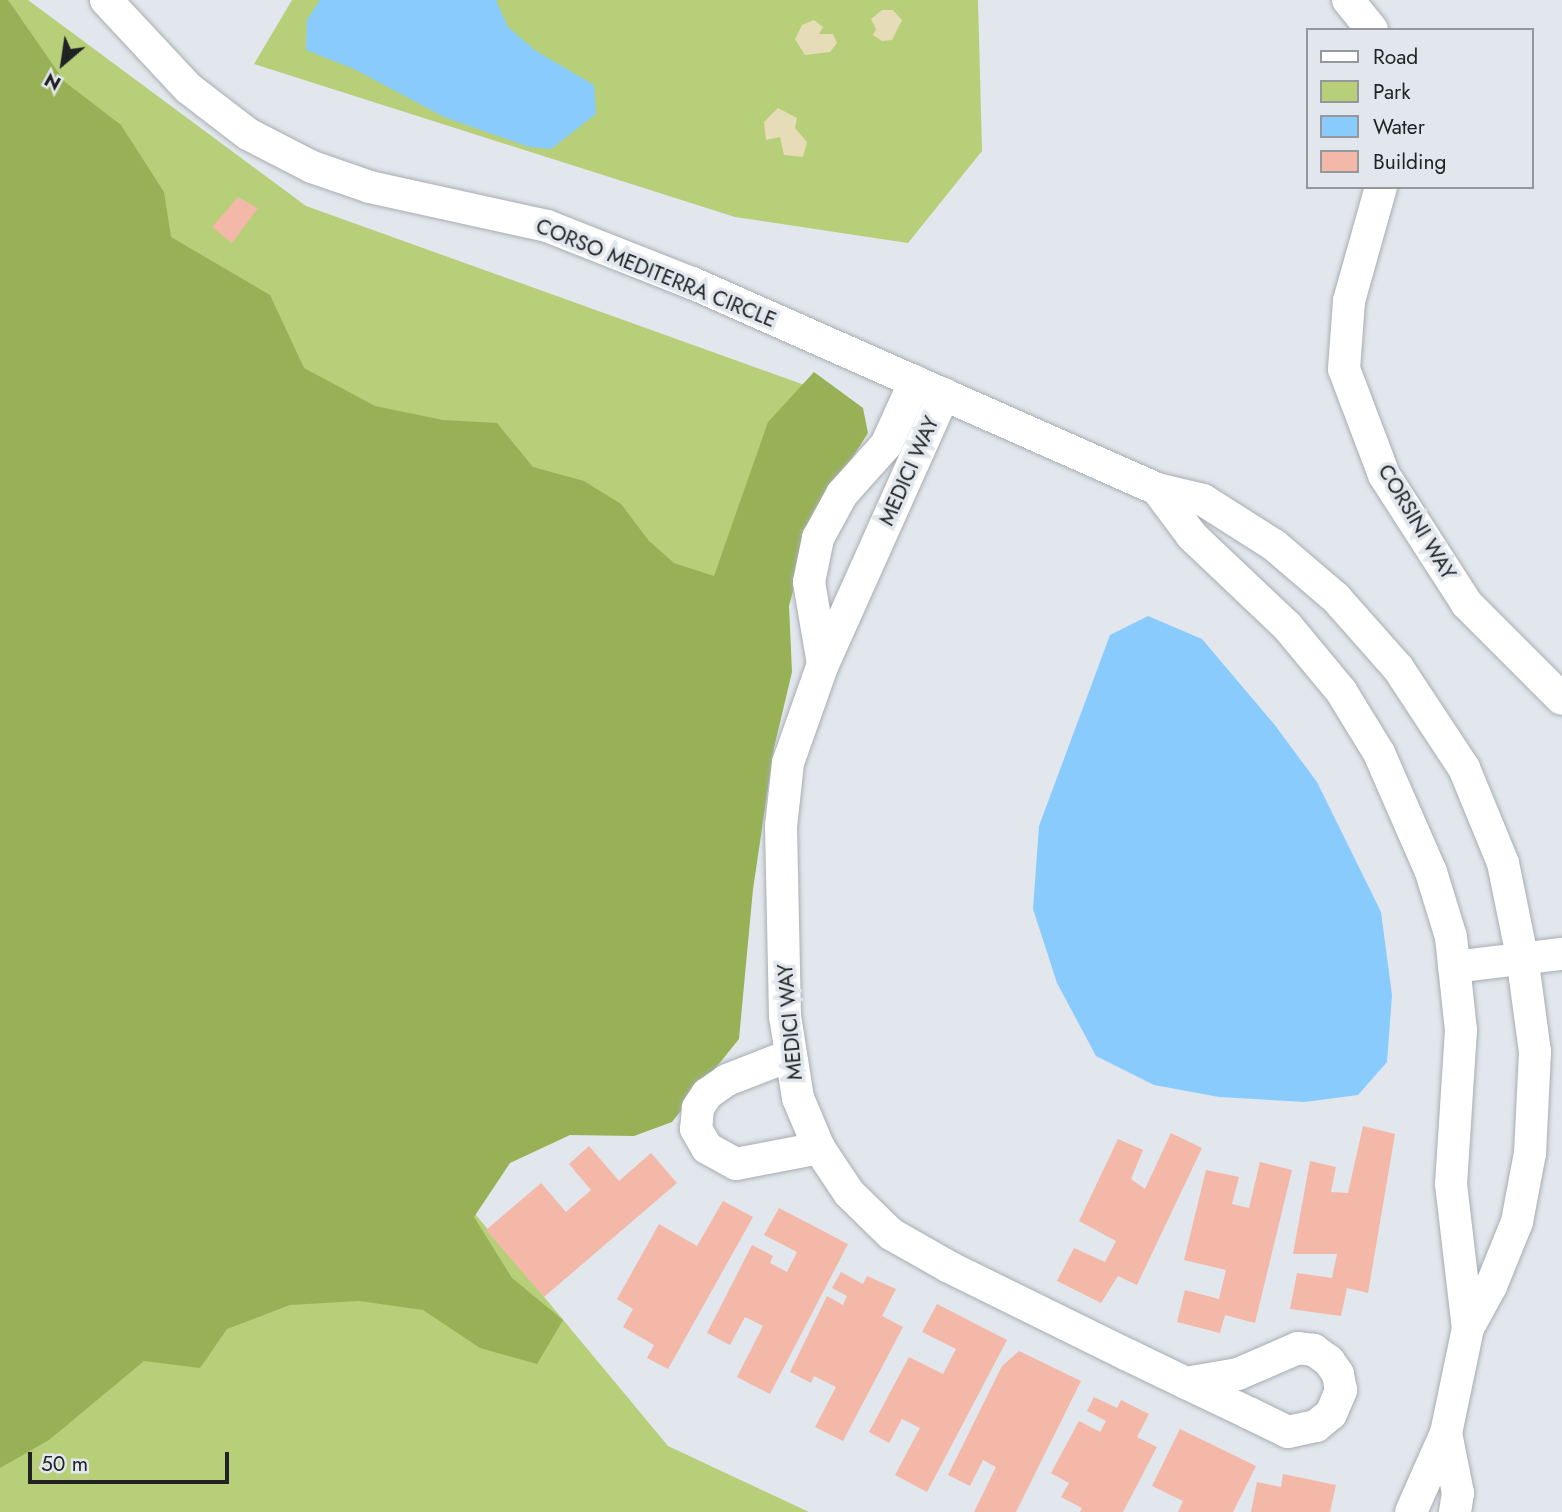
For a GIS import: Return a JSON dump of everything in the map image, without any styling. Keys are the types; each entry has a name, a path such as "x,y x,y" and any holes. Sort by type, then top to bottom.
{"street":[{"name":"CORSO MEDITERRA CIRCLE","path":"106,0 188,89 248,134 312,167 370,187 547,226 692,283 1157,489 1203,500 1274,545 1336,598 1398,668 1464,768 1503,863 1522,956 1535,1052 1530,1153 1517,1222 1491,1286 1468,1328 1446,1433 1411,1512"},
{"path":"1348,0 1370,28"},
{"name":"CORSINI WAY","path":"1380,189 1349,301 1344,369 1384,475 1467,604 1562,699"},
{"name":"MEDICI WAY","path":"822,664 810,579 818,538 846,490 882,451 915,381"},
{"name":"MEDICI WAY","path":"944,394 822,664 788,762 781,826 785,1016 798,1098 819,1148 849,1193 891,1234 1186,1383"},
{"name":"CORSO MEDITERRA CIRCLE","path":"1157,489 1192,536 1287,626 1354,711 1380,753 1431,872 1451,937 1461,1030 1451,1184 1468,1328"},
{"path":"846,490 890,514"},
{"path":"810,579 852,597"},
{"path":"1454,967 1522,956 1562,954"},
{"path":"791,1055 727,1080 707,1094 698,1108 696,1129 707,1148 736,1164 819,1148"},
{"name":"CORSO MEDITERRA CIRCLE","path":"1446,1433 1458,1493 1455,1512"}],"green space":[{"path":"0,0 28,0 306,206 824,392 417,1144 668,1446 809,1512 0,1512"},
{"path":"0,0 8,0 65,82 121,125 164,192 171,237 270,295 304,368 375,406 443,420 497,423 533,467 584,481 621,504 649,541 674,563 714,576 768,422 814,372 863,408 868,433 811,524 789,606 792,672 774,748 753,889 739,1039 672,1122 634,1136 570,1135 510,1163 474,1217 512,1278 563,1320 537,1364 480,1348 423,1310 359,1301 290,1305 227,1329 200,1368 144,1361 49,1440 0,1468"},
{"path":"292,0 978,0 982,151 908,243 735,217 254,64"}],"sand":[{"path":"882,10 893,10 902,20 892,40 882,41 873,35 876,29 871,19"},
{"path":"814,20 823,27 819,34 833,34 837,43 830,52 805,55 795,39 802,25"},
{"path":"778,108 797,118 795,128 807,142 803,157 784,155 780,137 766,140 764,122"}],"water":[{"path":"320,0 496,0 508,27 536,51 594,85 596,114 551,149 529,147 444,117 354,69 306,50 307,20"},
{"path":"1148,616 1202,639 1274,724 1317,782 1381,912 1392,995 1387,1062 1358,1095 1305,1102 1219,1097 1154,1085 1096,1056 1057,983 1033,909 1039,826 1110,635"}],"building":[{"path":"238,197 258,208 232,243 212,227"},
{"path":"1363,1126 1395,1134 1368,1293 1347,1288 1341,1316 1290,1309 1297,1273 1332,1278 1337,1254 1293,1254 1310,1161 1336,1167 1331,1192 1348,1193"},
{"path":"1171,1133 1202,1148 1137,1285 1118,1276 1101,1303 1057,1281 1074,1248 1105,1262 1116,1241 1079,1221 1118,1139 1143,1150 1131,1179 1145,1189"},
{"path":"589,1146 619,1181 651,1153 677,1183 544,1297 486,1230 541,1183 566,1212 591,1190 569,1164"},
{"path":"1260,1162 1292,1170 1255,1323 1225,1315 1220,1333 1177,1322 1185,1290 1219,1299 1226,1270 1184,1260 1206,1170 1239,1177 1232,1204 1249,1208"},
{"path":"723,1201 753,1217 668,1369 647,1358 654,1345 623,1327 633,1309 617,1299 659,1224 697,1246"},
{"path":"779,1208 848,1244 770,1394 737,1377 763,1326 745,1317 730,1345 707,1333 752,1245 773,1256 770,1263 787,1272 797,1252 764,1235"},
{"path":"841,1272 863,1284 867,1276 896,1289 882,1316 903,1327 843,1441 815,1427 836,1387 814,1376 811,1383 790,1372 827,1296 843,1305 847,1296 832,1288"},
{"path":"937,1304 1007,1340 927,1492 895,1475 920,1428 902,1419 889,1443 869,1432 909,1357 943,1374 956,1349 922,1332"},
{"path":"1019,1351 1081,1381 1016,1512 974,1512 996,1467 983,1460 970,1486 948,1475 1002,1366"},
{"path":"1094,1397 1117,1408 1121,1400 1149,1414 1137,1437 1157,1447 1123,1512 1080,1512 1082,1508 1061,1497 1069,1483 1051,1473 1079,1421 1100,1432 1106,1421 1087,1411"},
{"path":"1180,1429 1256,1466 1233,1512 1178,1512 1183,1501 1152,1486"},
{"path":"1283,1474 1336,1485 1330,1512 1251,1512 1257,1482 1281,1487"}]}
